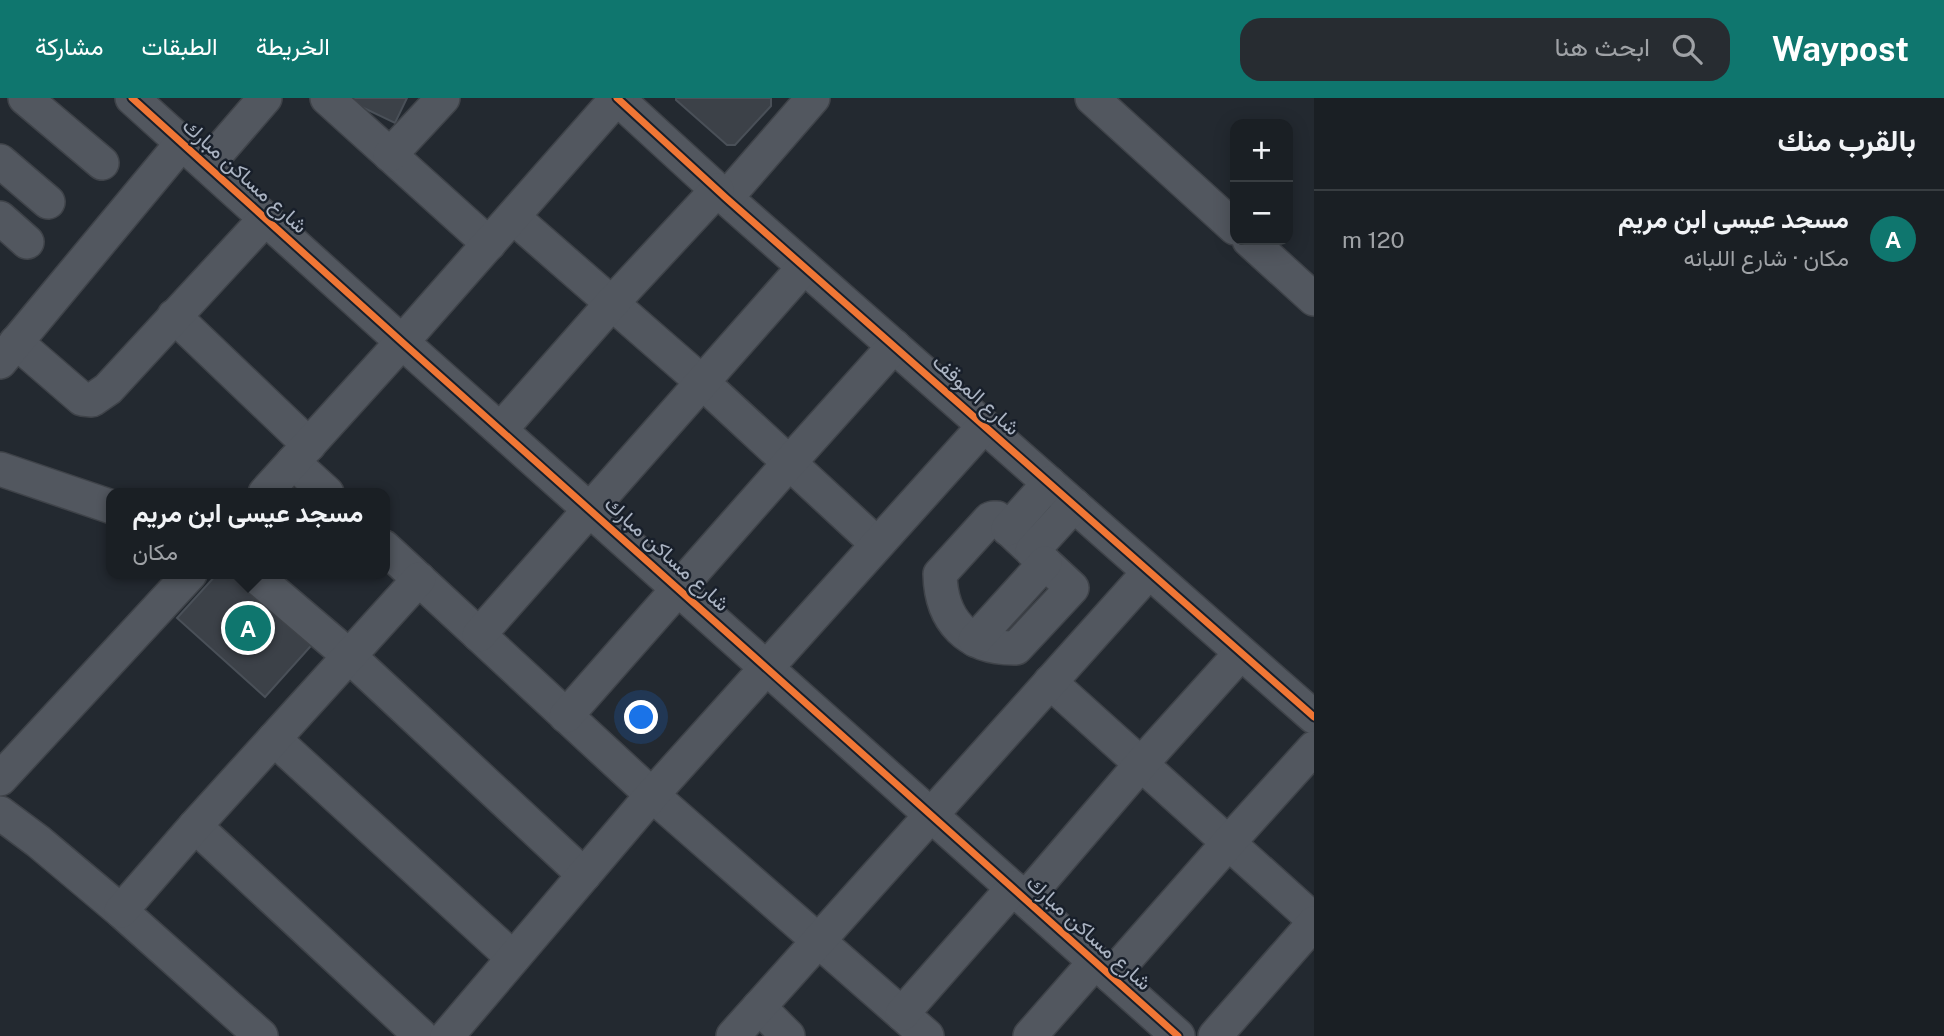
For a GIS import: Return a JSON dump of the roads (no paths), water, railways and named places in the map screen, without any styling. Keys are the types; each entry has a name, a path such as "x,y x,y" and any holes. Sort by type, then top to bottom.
{"street":[{"path":"0,113 13,98"},
{"path":"25,98 102,163"},
{"name":"شارع مساكن مبارك","path":"132,98 1178,1036"},
{"path":"265,98 194,154 8,352 82,399 92,400 108,389 265,218"},
{"path":"327,98 489,244"},
{"path":"270,488 617,98"},
{"name":"شارع الموقف","path":"617,98 721,194 1314,717"},
{"path":"501,429 612,303 813,98"},
{"path":"1092,98 1230,223"},
{"path":"390,155 441,99"},
{"path":"0,161 48,202"},
{"path":"513,216 702,382 877,544"},
{"path":"0,218 27,242"},
{"path":"1255,245 1314,299"},
{"path":"480,635 804,267"},
{"path":"174,316 301,454 324,488"},
{"path":"566,716 894,346"},
{"path":"447,1036 652,795 984,426"},
{"path":"0,469 106,505"},
{"path":"1008,529 1049,483"},
{"path":"1045,564 996,518 990,519 940,574 944,605 951,619 962,631 985,644 1045,564 1074,505"},
{"path":"390,552 652,795 927,1036"},
{"path":"733,1036 1149,572"},
{"path":"0,779 185,579"},
{"path":"259,579 348,655 584,875"},
{"path":"121,911 419,579"},
{"path":"902,1014 1141,764 1241,653"},
{"path":"1050,682 1314,921 1215,1036"},
{"path":"274,739 513,958"},
{"path":"1030,1036 1103,969 1228,842 1314,748"},
{"path":"0,813 121,911 261,1036"},
{"path":"195,826 421,1036"},
{"path":"759,1007 789,1036"}],"place":[{"name":"مسجد عيسى ابن مريم","path":"248,628"}]}
